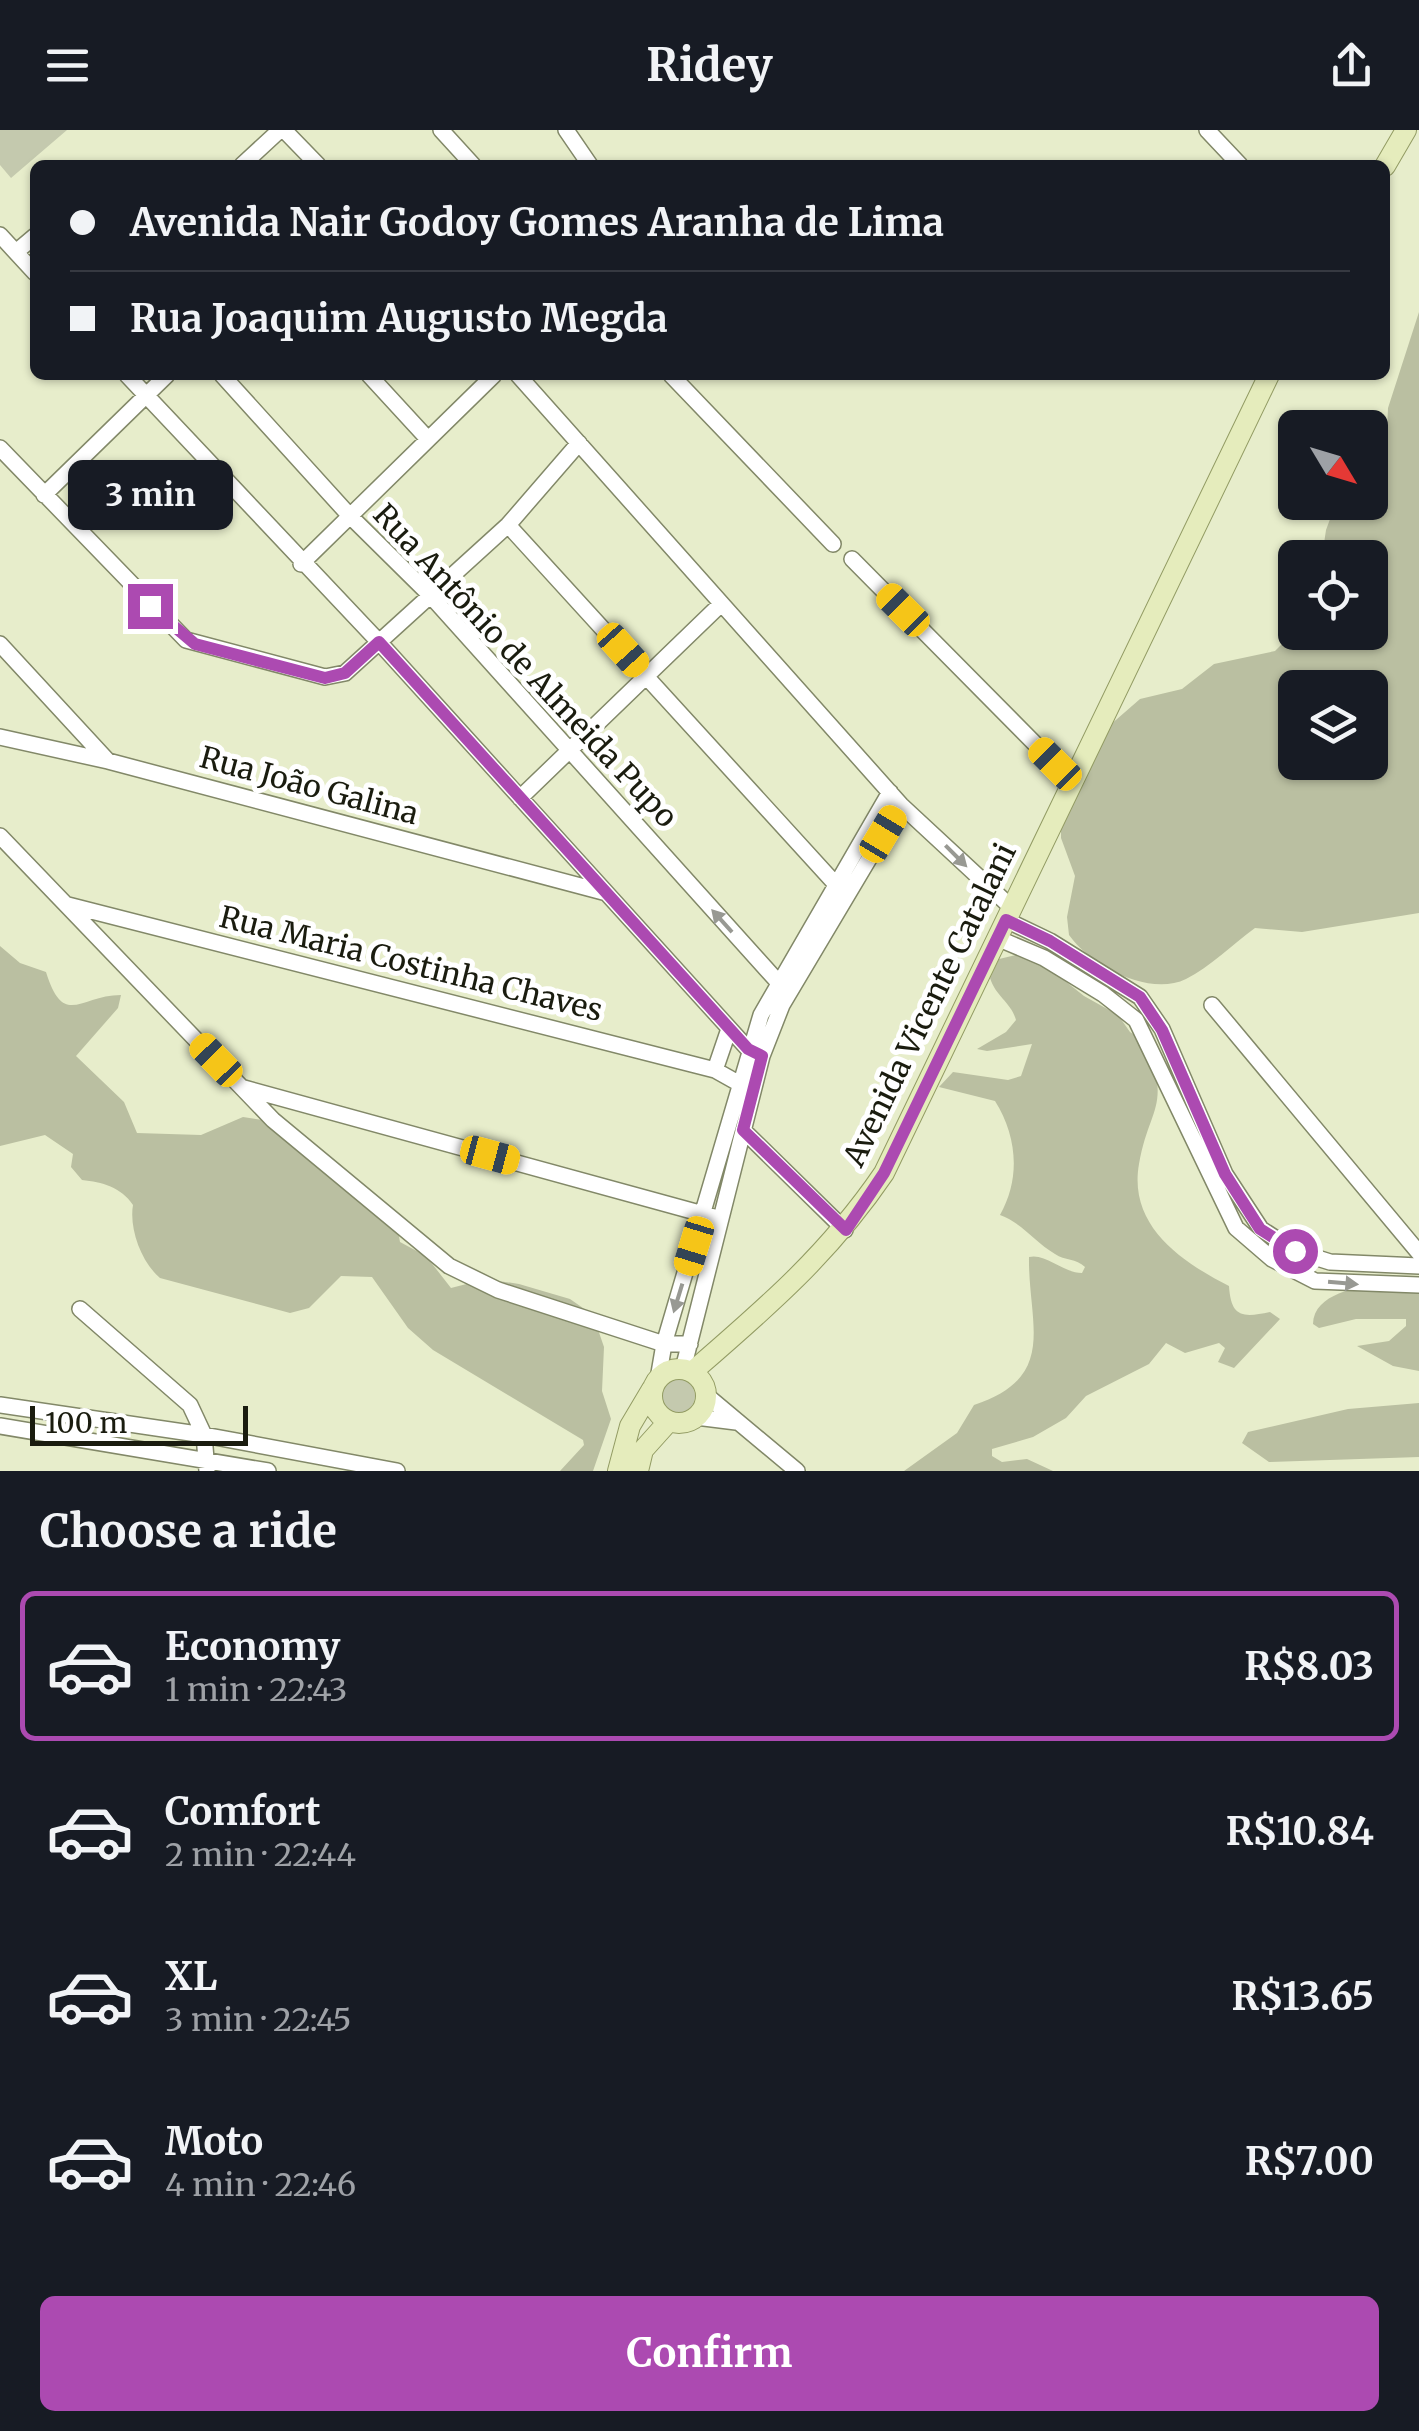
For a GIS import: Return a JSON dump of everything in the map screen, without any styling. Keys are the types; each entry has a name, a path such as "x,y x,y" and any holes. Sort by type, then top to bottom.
{"main road":[{"path":"1388,160 1406,130"},
{"name":"Avenida Vicente Catalani","path":"696,1380 846,1230 884,1173 1266,380"},
{"path":"638,1471 643,1450 669,1421 696,1417 696,1380 656,1383"},
{"path":"656,1383 654,1405 669,1421"},
{"path":"618,1471 630,1426 656,1383"}],"street":[{"path":"248,160 282,130 313,160"},
{"path":"441,130 468,160"},
{"path":"566,130 587,160"},
{"path":"1208,130 1235,160"},
{"path":"0,235 30,267"},
{"path":"16,252 30,240"},
{"path":"132,380 301,564 379,642 603,892 755,1053"},
{"path":"44,495 160,380"},
{"name":"Rua Antônio de Almeida Pupo","path":"227,380 349,515 430,595 567,751 785,985"},
{"path":"374,380 426,437"},
{"path":"301,564 426,437 489,380"},
{"path":"522,380 1005,922 1044,958 1103,994 1136,1020 1236,1228 1267,1255 1315,1281 1419,1284"},
{"path":"676,380 834,544"},
{"path":"0,448 177,633 195,644 325,678 345,673 508,525 579,444"},
{"path":"508,525 841,890"},
{"path":"852,558 1055,764 1074,778"},
{"path":"520,798 721,604"},
{"path":"0,644 108,761"},
{"name":"Rua João Galina","path":"0,738 108,761 603,892"},
{"path":"797,1471 736,1422 696,1380 690,1344 711,1216 740,1084 785,985 895,798"},
{"path":"0,836 273,1120 449,1266 498,1290 664,1344 690,1344"},
{"name":"Rua Maria Costinha Chaves","path":"65,904 715,1070 740,1084"},
{"path":"1005,922 1050,941 1140,997 1162,1030 1225,1174 1260,1229 1330,1262 1419,1266"},
{"path":"1212,1005 1419,1254"},
{"path":"715,1070 729,1029"},
{"path":"656,1383 664,1344 743,1130 755,1053"},
{"path":"241,1087 711,1216"},
{"path":"743,1130 846,1230"},
{"path":"1267,1255 1278,1240"},
{"path":"80,1310 190,1405 204,1435 207,1465"},
{"path":"0,1405 204,1435 397,1471"},
{"path":"696,1417 736,1422"},
{"path":"0,1426 207,1465 268,1471"},
{"path":"294,1452 295,1471"}],"green space":[{"path":"0,130 67,130 11,178 0,165"},
{"path":"1419,312 1419,913 1302,932 1255,928 1186,979 1155,984 1122,975 1091,957 1069,935 1067,917 1075,876 1061,838 1061,816 1109,726 1140,699 1182,689 1214,664 1278,648 1388,650 1388,540 1325,540 1330,520 1388,520 1388,410"},
{"path":"0,946 20,963 46,972 60,1000 67,1004 121,995 118,1008 76,1056 124,1102 137,1133 201,1135 243,1117 270,1121 397,1226 400,1242 426,1256 451,1288 486,1279 519,1284 570,1299 593,1315 604,1347 602,1391 611,1419 593,1471 560,1471 584,1445 583,1440 433,1350 408,1328 372,1277 341,1276 309,1308 290,1313 160,1278 142,1254 133,1224 133,1205 123,1194 104,1184 82,1180 71,1167 73,1154 45,1135 0,1146"},
{"path":"1016,955 1040,961 1084,996 1118,1015 1130,1032 1148,1044 1157,1096 1143,1145 1138,1186 1150,1224 1177,1253 1229,1286 1232,1304 1240,1313 1270,1312 1280,1319 1234,1368 1218,1362 1225,1348 1219,1343 1185,1353 1166,1343 1149,1364 1086,1396 1066,1418 1033,1437 992,1449 992,1456 1002,1462 1027,1459 1053,1471 904,1471 957,1433 974,1405 1001,1393 1028,1364 1034,1326 1029,1257 1042,1258 1075,1272 1082,1273 1085,1267 1055,1254 1000,1215 1011,1186 1014,1157 1008,1128 995,1101 939,1087 953,1072 1008,1080 1021,1076 1032,1044 977,1049 1006,1032 1016,1020 990,978 999,959"},
{"path":"1382,1281 1419,1290 1419,1371 1393,1366 1357,1346 1389,1341 1406,1326 1406,1319 1356,1319 1319,1328 1313,1324 1315,1314 1329,1299"},
{"path":"678,1379 690,1384 695,1396 690,1408 678,1413 666,1408 661,1396 666,1384"},
{"path":"1419,1403 1419,1457 1269,1462 1242,1443 1248,1432 1348,1409"}],"route":[{"path":"150,606 177,633 195,644 325,678 345,673 379,642 748,1049 762,1056 743,1130 846,1230 884,1173 1006,920 1050,941 1140,997 1162,1030 1225,1174 1260,1229 1295,1251"}]}
